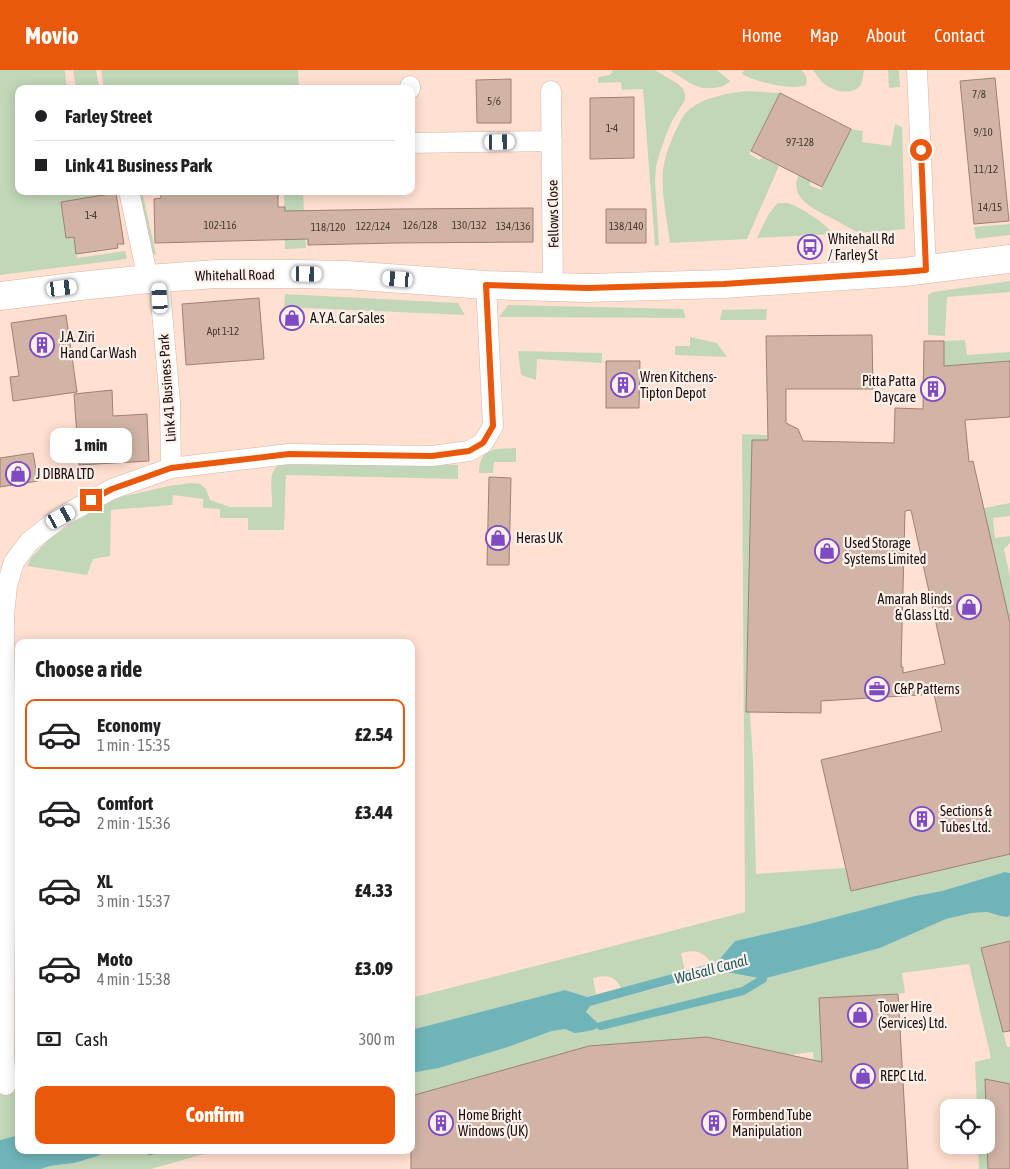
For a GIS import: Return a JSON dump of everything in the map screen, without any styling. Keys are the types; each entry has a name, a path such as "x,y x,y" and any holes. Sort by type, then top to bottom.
{"main road":[{"name":"Whitehall Road","path":"0,296 154,278 216,274 346,275 486,285 587,288 724,284 904,272 1010,259"}],"street":[{"path":"917,70 926,270"},
{"name":"Fellows Close","path":"551,91 554,287"},
{"path":"415,143 552,141"},
{"name":"Link 41 Business Park","path":"129,195 154,278 170,402 171,468"},
{"path":"6,1085 4,1055 6,777 4,616 7,585 14,562 29,542 61,517 112,489 171,468 289,454 432,456 469,451 483,443 493,426 486,285"}],"green space":[{"path":"0,70 65,70 67,85 15,85 15,195 104,195 61,202 66,238 74,237 77,258 125,251 127,259 0,275"},
{"path":"73,70 96,70 99,85 75,85"},
{"path":"101,70 298,70 299,85 103,85"},
{"path":"613,70 655,70 678,84 685,94 685,100 666,135 656,167 655,181 659,245 655,246 643,89 622,90 621,82 598,83 598,77 610,75"},
{"path":"669,70 717,70 730,81 717,88 700,87"},
{"path":"744,70 801,70 806,76 807,83 800,87 774,85 742,74"},
{"path":"813,70 864,70 860,86 847,92 827,86"},
{"path":"888,70 899,70 900,87 889,88"},
{"path":"746,91 780,93 749,154 760,160 762,157 779,166 747,239 670,243 664,198 663,170 669,148 683,116 691,108 703,101 717,96"},
{"path":"895,124 902,127 905,229 859,232 815,210 801,198 797,192 796,184 799,175 811,181 809,185 821,190 851,129 863,131 862,142 891,146"},
{"path":"138,195 143,195 156,254 152,255"},
{"path":"284,195 303,195 306,248 285,249"},
{"path":"778,203 787,203 805,211 833,234 757,238 769,215"},
{"path":"1010,224 1010,235 976,239 974,227"},
{"path":"1010,281 1010,292 947,297 945,336 928,335 928,295 933,292"},
{"path":"285,294 458,303 465,315 284,307"},
{"path":"508,305 683,309 686,318 499,317"},
{"path":"767,309 766,320 720,320 722,310"},
{"path":"690,337 717,343 727,357 675,355 675,346 690,346"},
{"path":"965,340 967,355 1010,352 1010,361 944,366 944,341"},
{"path":"518,351 602,353 602,363 537,359 536,380 521,375"},
{"path":"742,434 767,435 767,440 752,440 748,659 902,662 903,667 849,671 851,699 846,696 846,666 746,665 746,711 750,712 753,761 756,874 845,868 851,891 1010,854 1010,873 1005,872 942,891 735,941 717,962 712,964 699,952 681,953 685,971 621,988 612,978 606,976 598,977 593,978 596,994 586,997 565,990 415,1029 415,997 745,912"},
{"path":"516,448 516,462 494,462 493,473 479,473 482,458 485,454 496,449"},
{"path":"285,461 458,465 458,479 286,475 284,530 248,530 248,518 220,518 220,509 203,508 203,499 173,495 172,505 111,510 110,556 93,559 87,575 27,566 31,558 51,537 116,498 191,483 200,484 206,489 210,500 230,507 272,507 272,474"},
{"path":"1010,503 1010,516 993,518 995,538 1010,536 1010,543 1004,549 1010,577 1010,623 984,508"},
{"path":"987,912 1001,916 1010,915 1010,941 981,948 1007,1047 1010,1047 1010,1084 985,1079 986,1099 977,1099 975,1062 991,1058 969,964 902,973 905,993 819,999 828,1169 819,1169 813,1052 788,1055 707,1037 415,1095 415,1072 439,1068 508,1047 552,1031 565,1029 573,1033 600,1026 586,1012 590,1006 721,971 763,979 880,948 946,919 972,913"},
{"path":"15,1062 15,1136 0,1140 0,1086 14,1084"},
{"path":"101,1154 204,1154 151,1169 41,1169"},
{"path":"978,1154 987,1154 988,1169 979,1169"}],"water":[{"name":"Walsall Canal","path":"1005,872 1010,873 1010,915 1008,917 1000,916 987,912 972,913 946,919 880,948 763,979 721,971 714,972 590,1006 586,1012 601,1026 593,1030 574,1033 565,1029 552,1031 508,1047 439,1068 415,1072 415,1029 565,990 587,997 717,962 735,941 942,891"},
{"path":"15,1136 15,1154 101,1154 74,1163 41,1169 0,1169 0,1140"}],"building":[{"path":"995,78 1009,221 974,224 960,81"},
{"path":"511,79 511,123 477,123 476,80"},
{"path":"780,93 851,129 822,187 751,151"},
{"path":"634,97 634,158 590,159 590,98"},
{"path":"104,195 116,195 124,244 117,244 118,248 76,254 74,237 66,238 61,202"},
{"path":"161,195 278,195 278,207 285,207 285,211 533,208 533,242 308,245 308,239 155,243 154,199 161,198"},
{"path":"606,209 646,209 646,243 606,243"},
{"path":"259,298 264,359 186,365 182,304"},
{"name":"J.A. Ziri Hand Car Wash","path":"66,315 77,392 13,401 10,377 19,376 11,323"},
{"path":"872,335 873,389 786,389 786,423 798,429 803,441 894,443 895,408 923,409 924,341 944,341 944,366 1010,361 1010,417 965,420 969,462 973,461 1010,623 1010,854 851,891 821,760 942,731 934,694 821,701 821,713 746,712 752,440 768,440 766,336","holes":["911,510 945,664 903,673 903,667 901,667 905,511"]},
{"name":"Wren Kitchens- Tipton Depot","path":"606,361 640,361 639,408 606,408"},
{"path":"112,390 113,416 147,414 149,461 79,465 74,394"},
{"name":"J DIBRA LTD","path":"33,453 38,481 0,487 0,458"},
{"name":"Heras UK","path":"489,477 511,478 509,565 487,565"},
{"path":"1010,941 1010,1031 1003,1032 981,948"},
{"path":"898,994 908,1169 411,1169 411,1154 415,1154 415,1095 589,1046 707,1037 822,1062 819,998"},
{"path":"985,1079 1010,1084 1010,1169 988,1169 988,1154 995,1154 995,1099 986,1099"}],"waterway":[{"path":"601,1026 743,991 763,979"}],"place":[{"name":"Whitehall Rd / Farley St","path":"810,247"},
{"name":"A.Y.A. Car Sales","path":"292,318"},
{"name":"J.A. Ziri Hand Car Wash","path":"42,345"},
{"name":"Wren Kitchens- Tipton Depot","path":"623,385"},
{"name":"Pitta Patta Daycare","path":"933,389"},
{"name":"J DIBRA LTD","path":"18,474"},
{"name":"Heras UK","path":"498,538"},
{"name":"Used Storage Systems Limited","path":"827,551"},
{"name":"Amarah Blinds & Glass Ltd.","path":"969,607"},
{"name":"C&P Patterns","path":"877,689"},
{"name":"Sections & Tubes Ltd.","path":"922,819"},
{"name":"Tower Hire (Services) Ltd.","path":"860,1015"},
{"name":"REPC Ltd.","path":"863,1076"},
{"name":"Home Bright Windows (UK)","path":"441,1123"},
{"name":"Formbend Tube Manipulation","path":"714,1123"}],"route":[{"path":"91,500 112,489 171,468 289,454 432,456 469,451 483,443 493,426 486,285 587,288 724,284 926,270 921,150"}]}
